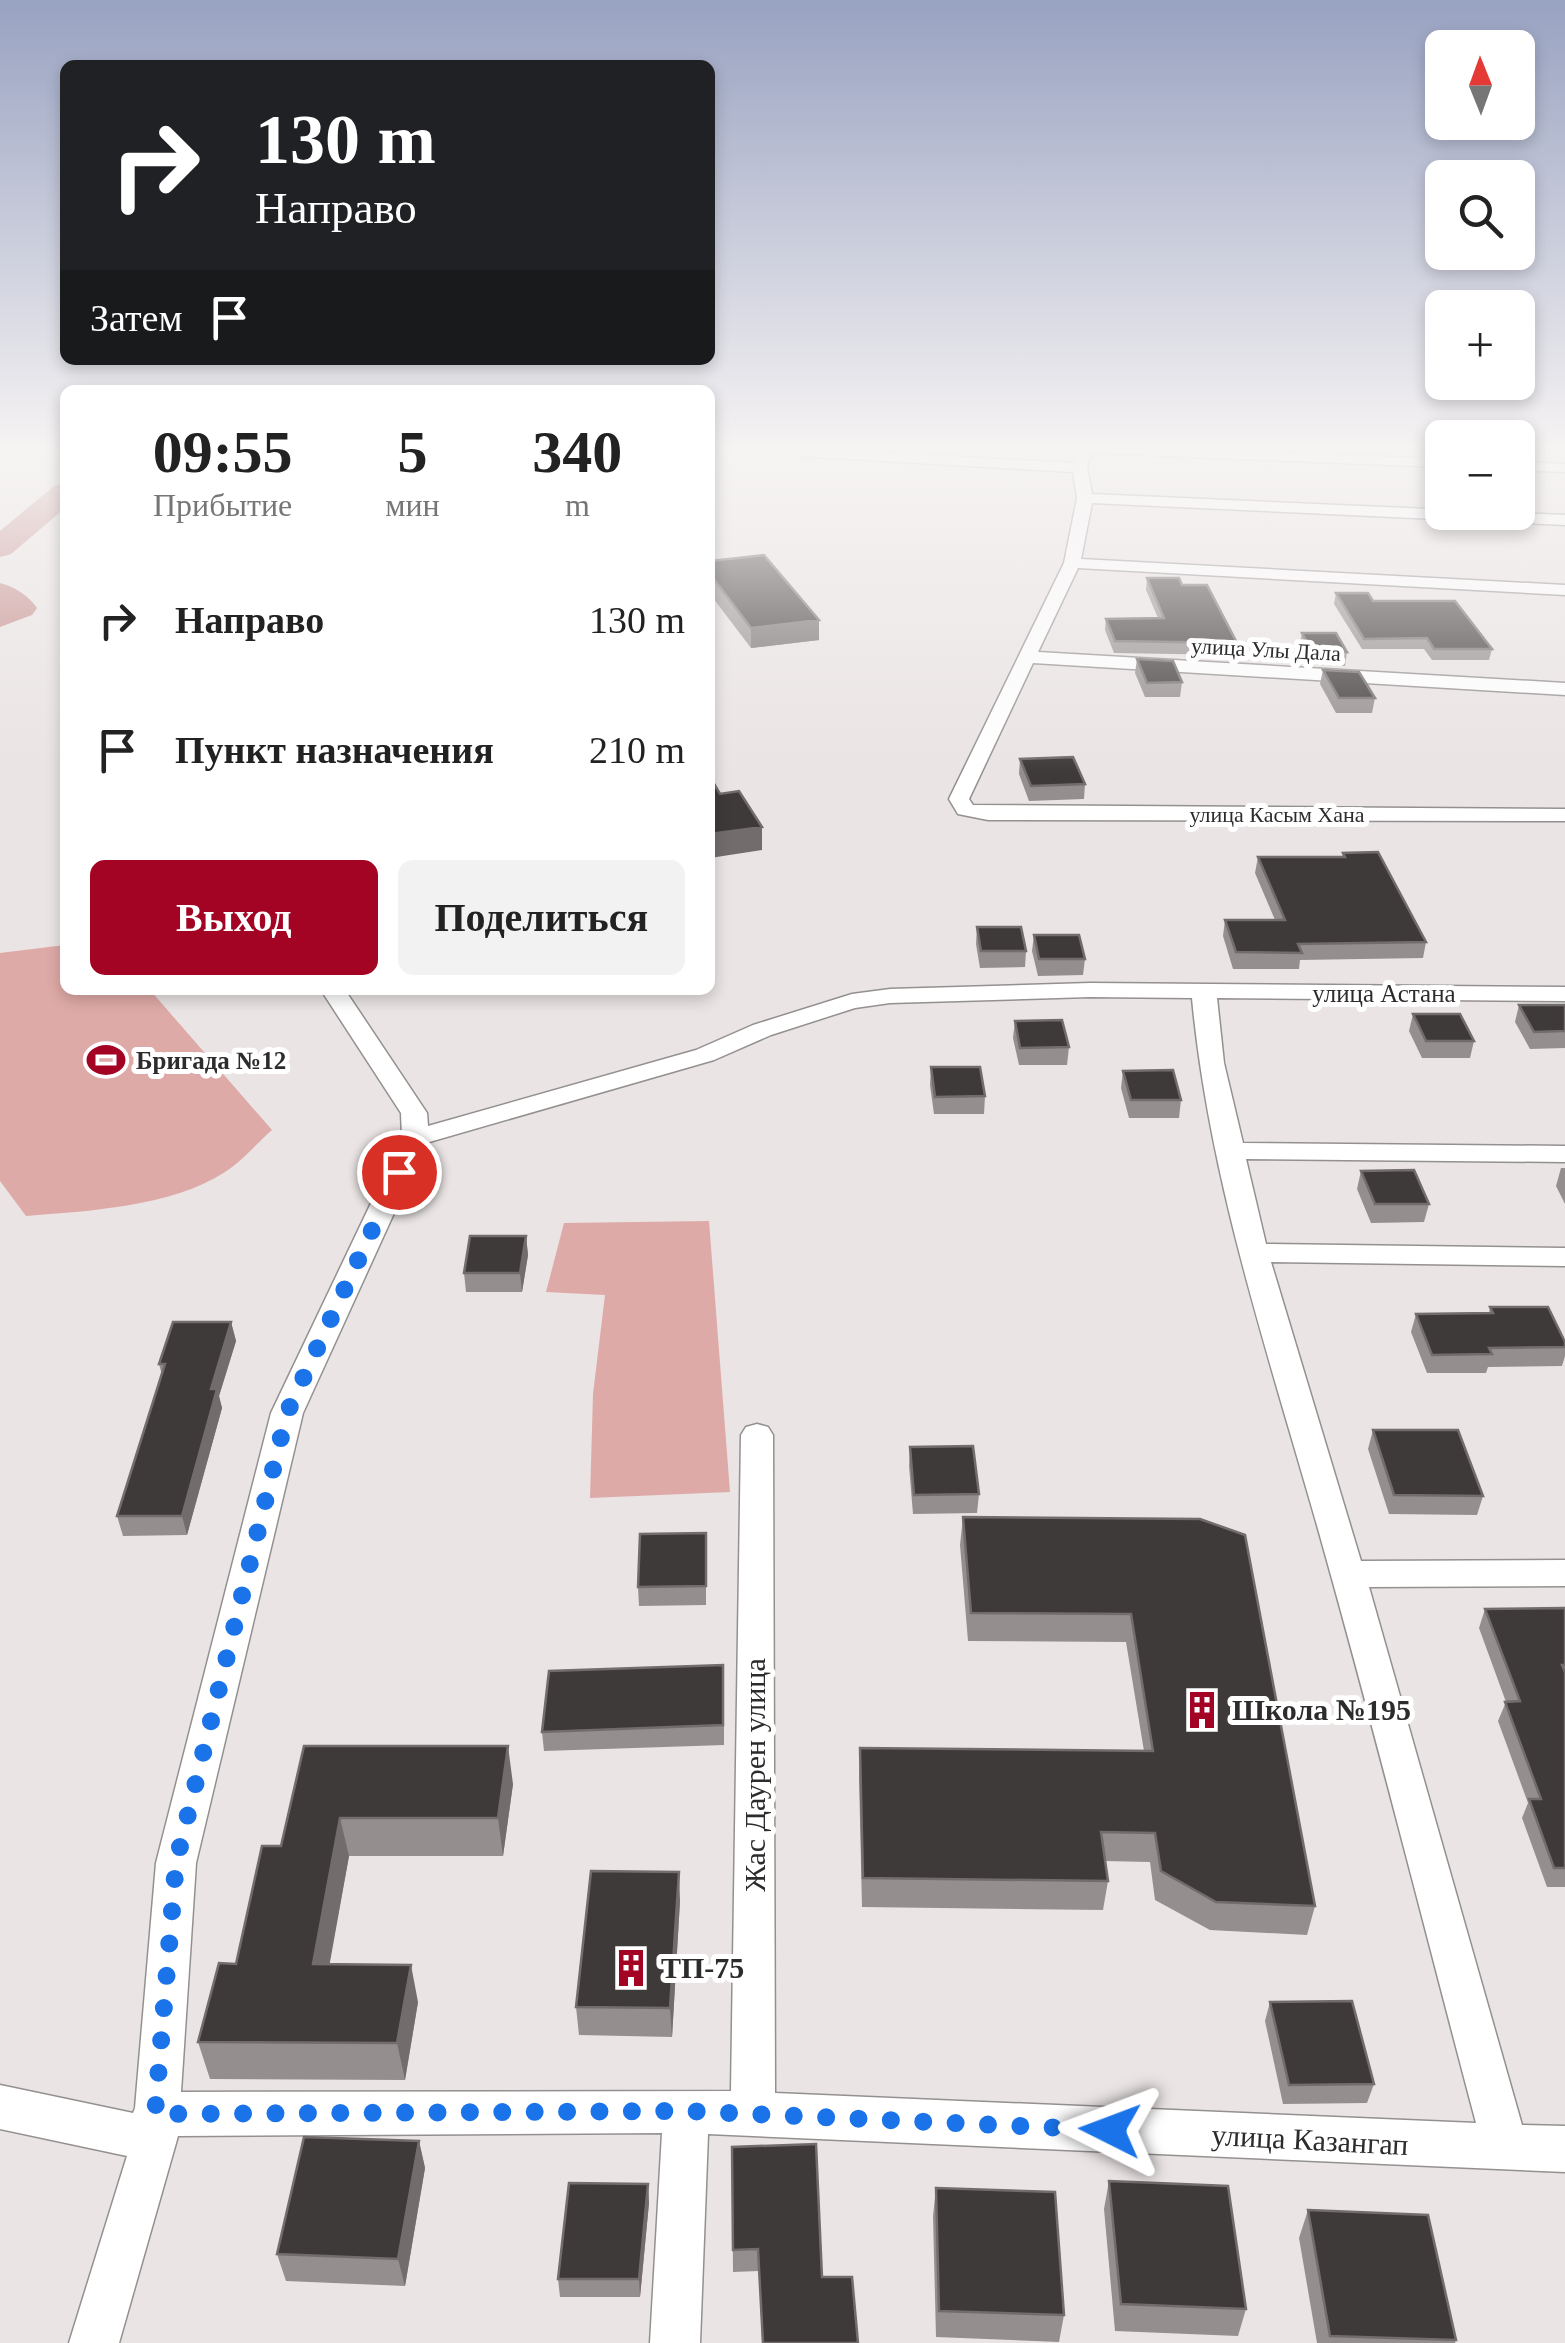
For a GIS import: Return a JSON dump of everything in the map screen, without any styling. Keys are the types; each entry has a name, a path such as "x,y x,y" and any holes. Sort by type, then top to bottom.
{"street":[{"path":"1024,657 1074,554"},
{"path":"1072,564 1565,590"},
{"name":"улица Улы Дала","path":"1024,657 1565,689"},
{"name":"улица Касым Хана","path":"1024,657 959,799 965,810 988,814 1565,814"},
{"path":"1204,992 1210,1063 1254,1254 1348,1574 1506,2149"},
{"name":"улица Астана","path":"415,1138 705,1055 762,1030 852,1001 931,993 1565,994"},
{"path":"94,2343 155,2127 176,1863 287,1413 415,1138 414,1114 380,1068 336,995"},
{"path":"1230,1150 1565,1154"},
{"path":"1254,1254 1565,1257"},
{"name":"Жас Даурен улица","path":"752,2114 757,1436"},
{"path":"1348,1574 1565,1572"},
{"name":"улица Казангап","path":"0,2108 155,2127 686,2111 1565,2149"},
{"path":"675,2343 686,2111"}],"shaded area":[{"name":"Бригада №12","path":"60,946 60,995 154,995 272,1130 231,1168 180,1193 102,1209 26,1216 0,1181 0,953"},
{"path":"709,1221 730,1492 590,1498 593,1394 605,1295 546,1292 564,1223"}],"building":[{"path":"764,555 819,620 751,628 715,581 715,560"},
{"path":"1147,578 1179,578 1182,585 1207,585 1237,643 1115,641 1106,619 1164,618"},
{"path":"1336,593 1368,593 1373,601 1455,601 1492,649 1434,649 1427,638 1364,639"},
{"path":"1302,633 1336,633 1347,652 1311,650"},
{"path":"1137,659 1173,661 1182,682 1147,683"},
{"path":"1323,670 1359,672 1375,698 1339,698"},
{"path":"1073,757 1085,784 1031,786 1020,759"},
{"path":"715,786 720,794 739,791 762,827 715,833"},
{"path":"1378,852 1426,942 1298,944 1302,953 1236,952 1225,920 1285,920 1258,857 1345,857 1343,853"},
{"path":"977,927 1021,927 1026,951 981,951"},
{"path":"1034,935 1079,935 1085,959 1039,959"},
{"path":"1519,1005 1565,1005 1565,1031 1534,1032"},
{"path":"1413,1014 1460,1014 1474,1041 1426,1041"},
{"path":"1062,1020 1069,1047 1020,1048 1015,1021"},
{"path":"931,1067 980,1067 985,1096 935,1097"},
{"path":"1173,1070 1181,1100 1131,1100 1123,1071"},
{"path":"1414,1170 1429,1204 1375,1204 1361,1171"},
{"path":"470,1236 526,1236 520,1273 464,1273"},
{"path":"1490,1307 1548,1307 1565,1347 1489,1348 1492,1354 1432,1355 1416,1314 1493,1313"},
{"path":"173,1322 231,1322 182,1516 117,1516 165,1364 159,1364"},
{"path":"1373,1430 1458,1430 1483,1496 1394,1495"},
{"path":"973,1446 979,1494 914,1495 910,1447"},
{"name":"Школа №195","path":"963,1517 1200,1519 1245,1535 1315,1906 1216,1902 1161,1871 1155,1833 1101,1832 1108,1881 863,1878 860,1748 1153,1751 1131,1614 971,1613"},
{"path":"706,1533 706,1586 638,1587 640,1534"},
{"path":"1565,1608 1565,1868 1554,1868 1529,1799 1541,1799 1505,1702 1520,1701 1485,1609"},
{"path":"723,1665 723,1725 542,1732 549,1671"},
{"path":"304,1746 508,1746 498,1818 340,1818 313,1964 411,1965 397,2043 198,2042 219,1963 236,1964 262,1846 281,1846"},
{"name":"ТП-75","path":"591,1871 679,1872 670,2008 576,2007"},
{"path":"1352,2001 1374,2084 1289,2085 1270,2002"},
{"path":"304,2137 419,2141 398,2259 277,2254"},
{"path":"816,2144 822,2277 852,2277 858,2343 763,2343 758,2249 733,2250 732,2147"},
{"path":"1109,2181 1228,2186 1246,2309 1121,2304"},
{"path":"569,2183 648,2184 639,2279 558,2279"},
{"path":"936,2188 1055,2192 1064,2315 939,2311"},
{"path":"1308,2210 1428,2215 1456,2340 1330,2336"}],"waterway":[{"path":"0,593 20,608 0,617"}],"place":[{"name":"Бригада №12","path":"106,1060"},
{"name":"Школа №195","path":"1202,1710"},
{"name":"ТП-75","path":"631,1968"}],"route":[{"path":"399,1172 287,1413 176,1863 155,2114 686,2111 1110,2130"}]}
